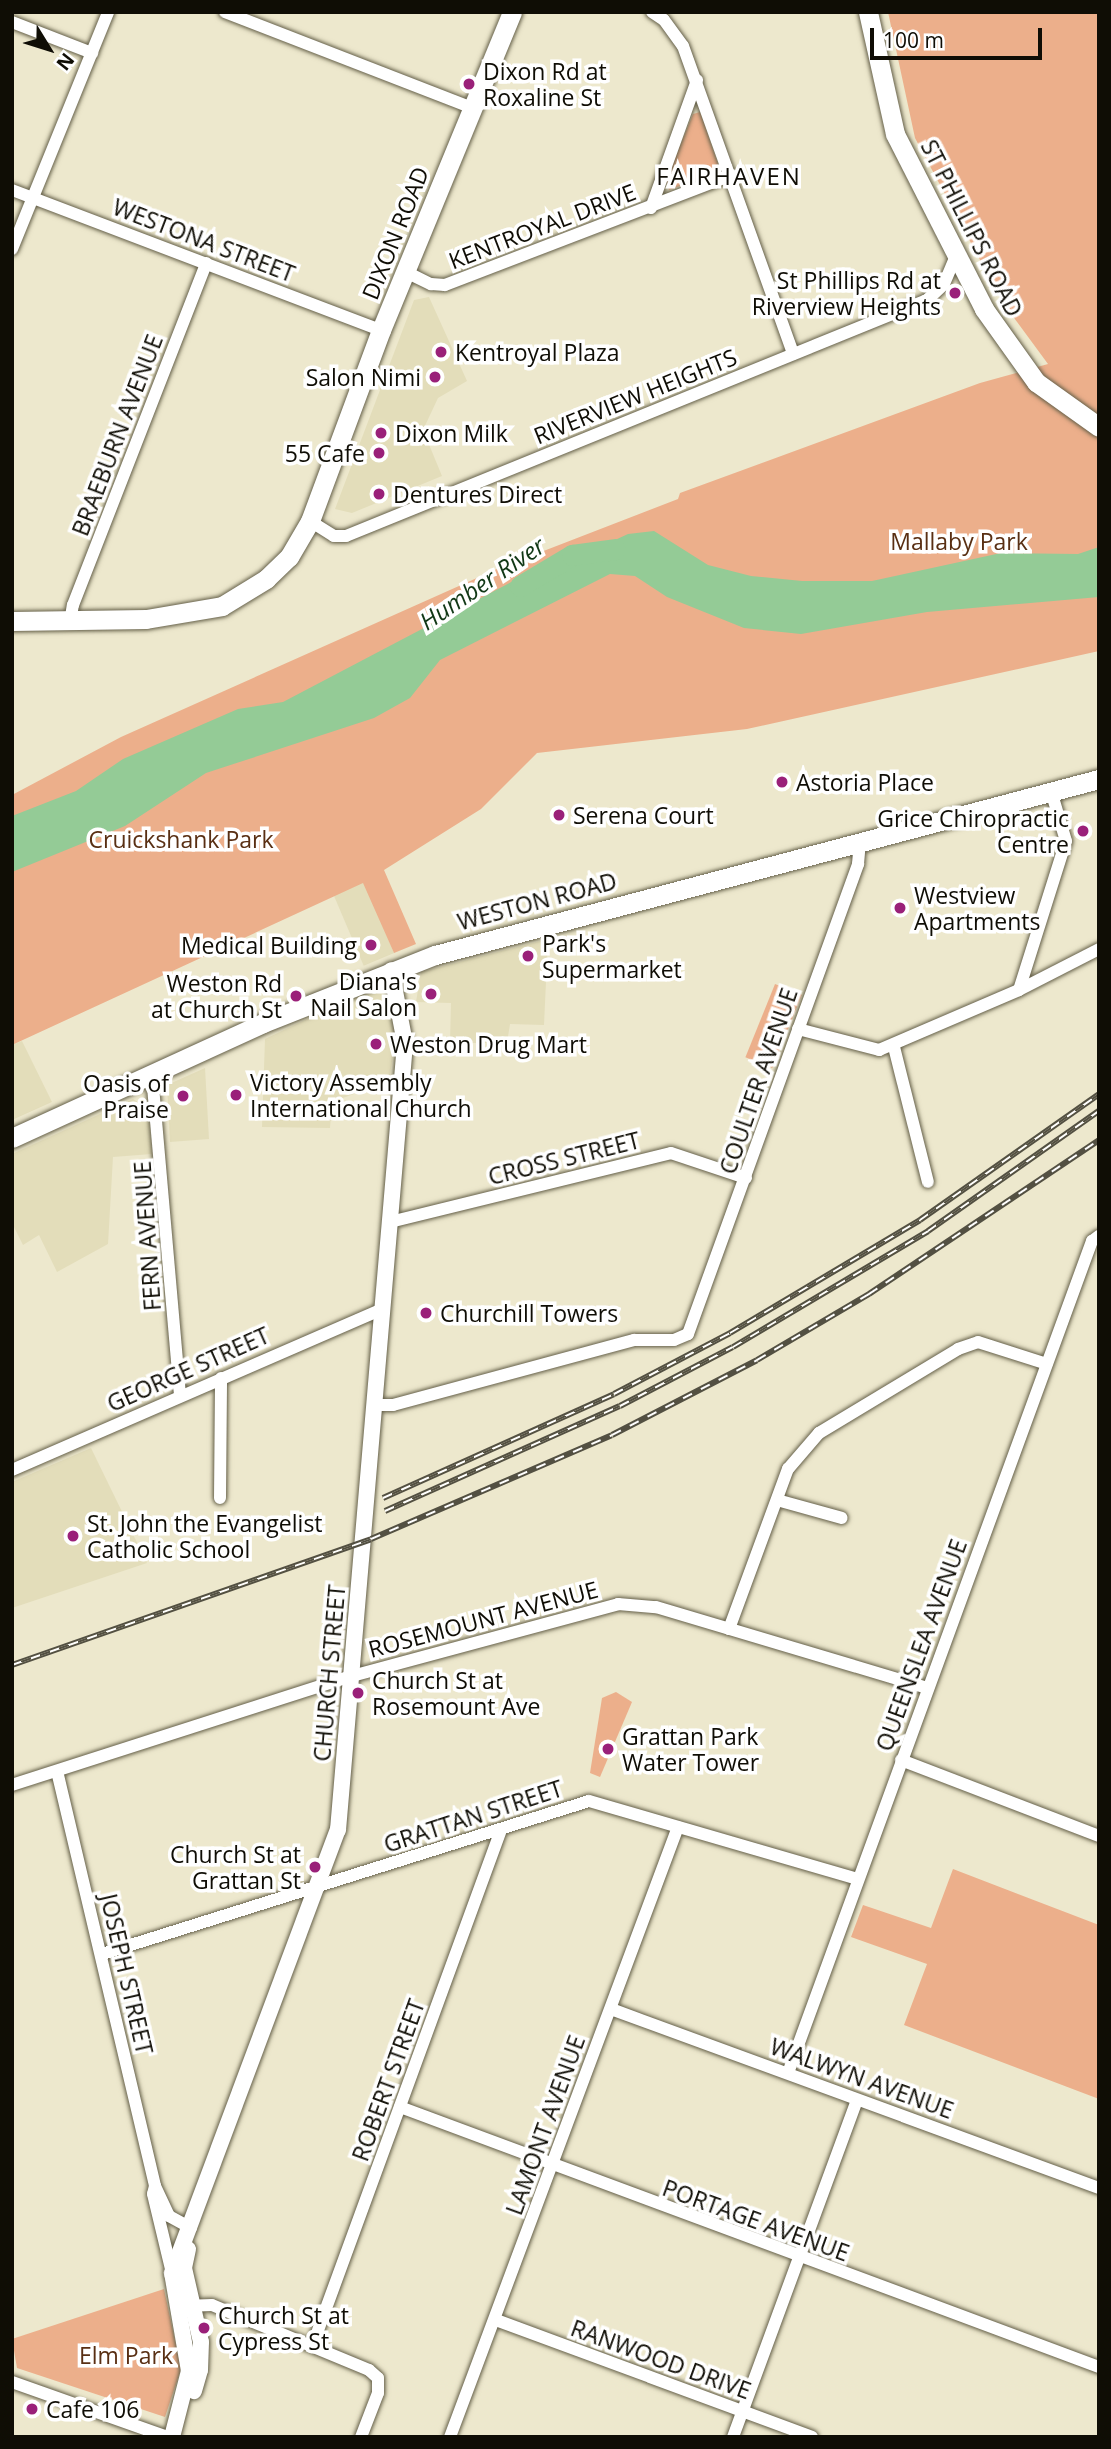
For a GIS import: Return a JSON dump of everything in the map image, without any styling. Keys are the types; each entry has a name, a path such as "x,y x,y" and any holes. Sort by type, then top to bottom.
{"main road":[{"name":"DIXON ROAD","path":"12,621 70,623 146,619 222,606 266,579 289,557 310,521 381,330 512,12"},
{"name":"ST PHILLIPS ROAD","path":"868,12 895,134 956,256 1018,361 1036,382 1099,427"},
{"name":"WESTON ROAD","path":"12,1138 263,1023 391,970 547,922 1099,779"}],"street":[{"path":"12,250 108,12"},
{"path":"225,12 247,16 472,108"},
{"path":"652,12 664,20 684,46 732,175 793,354"},
{"path":"12,22 92,53"},
{"path":"651,208 697,80"},
{"name":"KENTROYAL DRIVE","path":"407,272 430,284 445,285 732,175"},
{"name":"WESTONA STREET","path":"12,190 381,330"},
{"name":"RIVERVIEW HEIGHTS","path":"310,521 334,537 346,536 927,300 944,284 956,256"},
{"name":"BRAEBURN AVENUE","path":"70,623 73,605 206,263"},
{"path":"1019,990 1066,841 1051,791"},
{"name":"COULTER AVENUE","path":"375,1405 393,1405 634,1340 674,1340 688,1334 858,864 860,840"},
{"path":"797,1029 861,1049 894,1047 1019,990 1099,949"},
{"name":"CHURCH STREET","path":"169,2437 183,2403 193,2393 202,2359 172,2273 338,1830 405,1042 391,970"},
{"path":"894,1047 928,1182"},
{"name":"FERN AVENUE","path":"152,1075 162,1158 180,1395"},
{"name":"CROSS STREET","path":"390,1222 671,1153 746,1178"},
{"name":"QUEENSLEA AVENUE","path":"788,2073 1047,1364 1093,1241 1099,1236"},
{"name":"GEORGE STREET","path":"12,1470 383,1309"},
{"path":"729,1629 788,1469 819,1433 958,1349 978,1342 995,1345 1047,1364"},
{"path":"220,1498 221,1378"},
{"path":"777,1500 842,1518"},
{"name":"ROSEMOUNT AVENUE","path":"12,1785 352,1676 618,1604 656,1606 928,1688"},
{"path":"901,1760 1099,1836"},
{"name":"JOSEPH STREET","path":"57,1772 155,2186 169,2216 190,2229"},
{"name":"GRATTAN STREET","path":"102,1954 589,1801 858,1879"},
{"name":"LAMONT AVENUE","path":"450,2437 496,2320 678,1827"},
{"name":"ROBERT STREET","path":"313,2344 501,1830"},
{"name":"WALWYN AVENUE","path":"611,2008 1099,2188"},
{"path":"733,2437 796,2257 857,2100"},
{"name":"PORTAGE AVENUE","path":"400,2107 551,2166 1099,2367"},
{"name":"JOSEPH STREET","path":"155,2186 153,2194 172,2273"},
{"name":"CHURCH STREET","path":"185,2306 184,2268 190,2229"},
{"path":"185,2306 208,2303 313,2344 377,2378 378,2393 361,2437"},
{"name":"RANWOOD DRIVE","path":"496,2320 812,2437"},
{"path":"12,2382 169,2437"}],"shaded area":[{"path":"429,297 467,381 438,398 423,430 442,476 352,513 335,509 414,300"},
{"path":"654,531 708,565 751,576 802,581 872,581 1001,553 1078,554 1099,547 1099,597 927,612 801,634 744,628 667,597 635,576 610,574 440,660 410,698 374,718 206,773 125,826 12,872 12,816 76,791 123,759 238,709 283,702 517,579 550,570 628,534"},
{"path":"364,882 394,953 364,966 334,895"},
{"path":"548,939 544,1025 510,1024 507,1043 450,1043 451,1003 416,1002 421,972"},
{"path":"385,991 398,1024 389,1081 332,1102 330,1128 262,1127 265,1039 364,992"},
{"path":"22,1041 52,1102 12,1120 12,1045"},
{"path":"205,1068 209,1139 170,1142 167,1085"},
{"path":"133,1099 148,1108 152,1154 113,1157 108,1244 57,1272 39,1235 23,1245 12,1223 12,1154"},
{"name":"St. John the Evangelist Catholic School","path":"91,1448 147,1563 12,1608 12,1482"}],"green space":[{"path":"888,12 1099,12 1099,651 747,729 537,753 481,809 384,870 416,944 394,953 363,883 12,1045 12,795 121,737 497,569 678,499 680,493 980,383 1048,364 1003,303 915,138"},
{"path":"700,112 718,164 706,176 669,190 666,180 693,114"},
{"path":"775,984 802,995 772,1068 745,1057"},
{"path":"616,1692 632,1702 600,1777 590,1773 602,1698"},
{"path":"953,1869 1099,1925 1099,2099 904,2025 927,1964 851,1937 863,1905 931,1928"},
{"name":"Elm Park","path":"164,2289 181,2369 165,2417 17,2368 12,2339"}],"waterway":[{"name":"Humber River","path":"520,586 572,555 615,549"}],"railway":[{"path":"383,1498 614,1394 730,1333 920,1220 1099,1094"},
{"path":"385,1511 620,1406 733,1347 928,1231 1099,1111"},
{"path":"12,1665 371,1539 612,1435 757,1360 869,1294 1099,1140"}],"place":[{"name":"Dixon Rd at Roxaline St","path":"469,84"},
{"name":"St Phillips Rd at Riverview Heights","path":"955,293"},
{"name":"Kentroyal Plaza","path":"441,352"},
{"name":"Salon Nimi","path":"435,377"},
{"name":"Dixon Milk","path":"381,433"},
{"name":"55 Cafe","path":"379,453"},
{"name":"Dentures Direct","path":"379,494"},
{"name":"Astoria Place","path":"782,782"},
{"name":"Serena Court","path":"559,815"},
{"name":"Grice Chiropractic Centre","path":"1083,831"},
{"name":"Westview Apartments","path":"900,908"},
{"name":"Medical Building","path":"371,945"},
{"name":"Park's Supermarket","path":"528,956"},
{"name":"Diana's Nail Salon","path":"431,994"},
{"name":"Weston Rd at Church St","path":"296,996"},
{"name":"Weston Drug Mart","path":"376,1044"},
{"name":"Victory Assembly International Church","path":"236,1095"},
{"name":"Oasis of Praise","path":"183,1096"},
{"name":"Churchill Towers","path":"426,1313"},
{"name":"St. John the Evangelist Catholic School","path":"73,1536"},
{"name":"Church St at Rosemount Ave","path":"358,1693"},
{"name":"Grattan Park Water Tower","path":"608,1749"},
{"name":"Church St at Grattan St","path":"315,1867"},
{"name":"Church St at Cypress St","path":"204,2328"},
{"name":"Cafe 106","path":"32,2409"}],"district":[{"name":"FAIRHAVEN","path":"729,176"}],"park label":[{"name":"Mallaby Park","path":"959,541"},
{"name":"Cruickshank Park","path":"181,839"}]}
